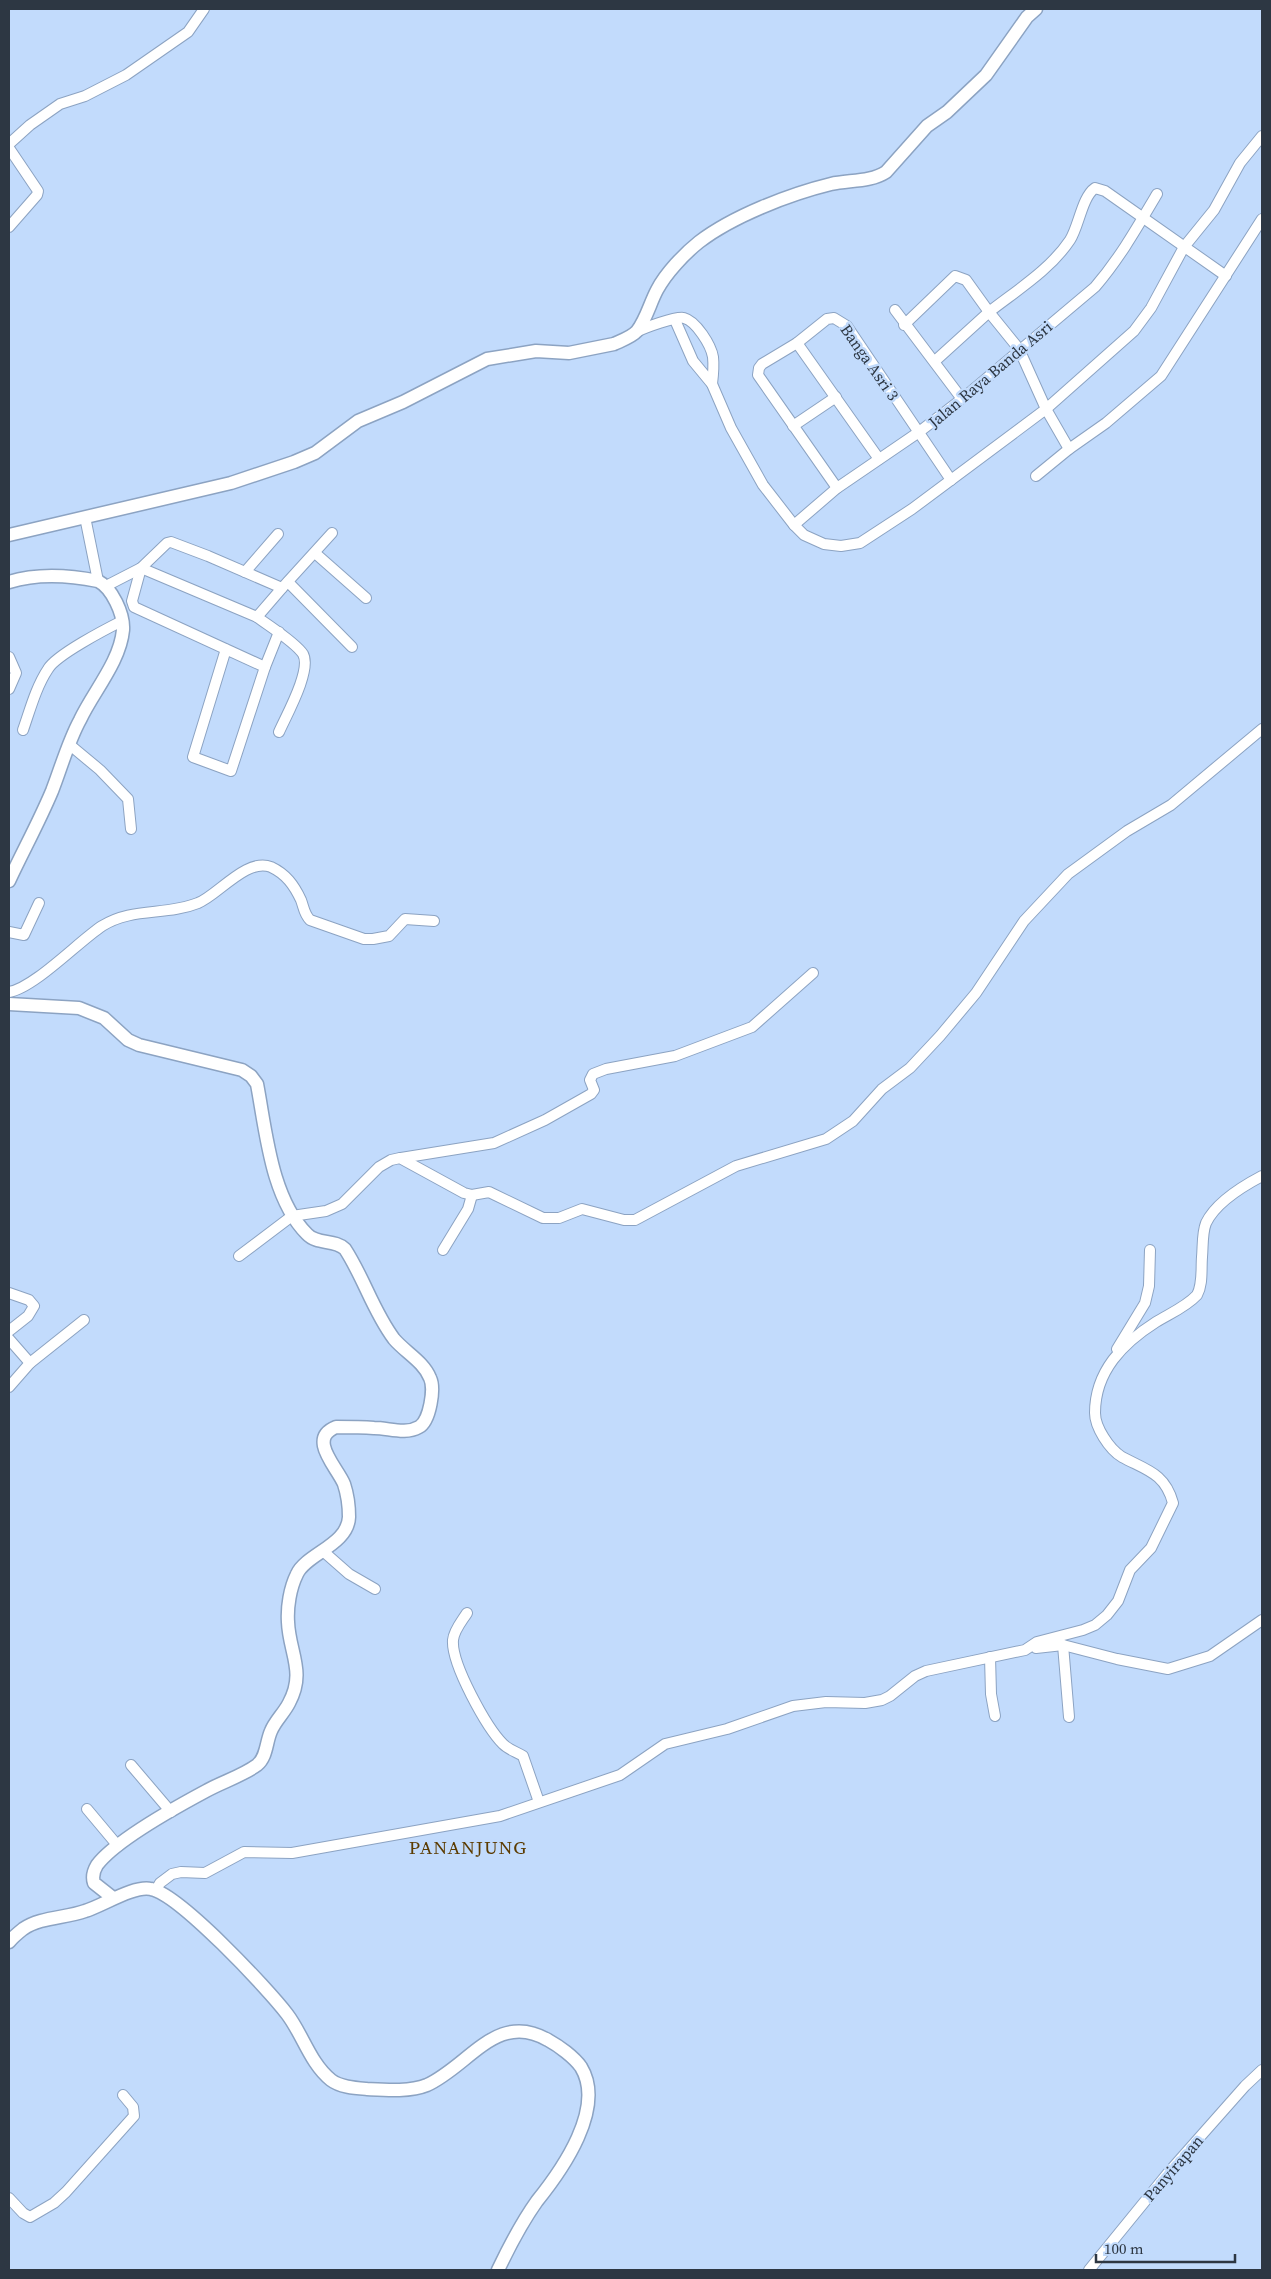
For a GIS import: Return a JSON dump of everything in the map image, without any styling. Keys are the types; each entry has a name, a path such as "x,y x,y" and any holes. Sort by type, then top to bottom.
{"street":[{"path":"9,144 52,108 103,88 126,75 188,32 204,9"},
{"path":"636,332 658,288 673,268 699,242 740,218 798,193 833,184 879,177 886,172 927,126 947,112 986,75 1027,17 1036,9"},
{"path":"675,320 694,361 712,384 731,428 763,484 794,525 804,535 824,544 841,546 860,543 912,509 1046,409 1134,331 1151,308 1184,247 1214,210 1240,163 1262,136"},
{"path":"9,148 38,191 37,195 9,227"},
{"path":"935,361 989,312 1053,260 1071,239 1088,197 1095,188 1105,191 1226,276"},
{"name":"Jalan Raya Banda Asri","path":"794,525 837,488 919,432 962,399 1095,286 1109,271 1144,220 1157,194"},
{"path":"1036,476 1069,449 1106,423 1161,376 1262,219"},
{"path":"904,324 955,276 966,280 1019,350 1046,409 1069,449"},
{"path":"895,310 962,399"},
{"path":"9,535 231,483 294,462 315,452 358,421 403,402 487,359 536,351 569,353 614,344 648,326 681,318 690,321 704,337 713,356 712,384"},
{"name":"Banga Asri 3","path":"837,488 759,378 758,372 762,364 797,343 827,319 841,320 847,326 919,432"},
{"path":"797,343 879,459"},
{"path":"793,426 836,397"},
{"path":"919,432 951,480"},
{"path":"9,881 38,824 78,721 114,658 122,636 122,621 118,609 102,584 84,517"},
{"path":"257,617 332,533"},
{"path":"245,572 278,534"},
{"path":"9,582 26,577 40,576 102,584 141,568 167,543 171,542 245,572 285,585 352,647"},
{"path":"315,553 366,598"},
{"path":"141,568 257,617 279,632 303,655 305,662 302,681 279,732"},
{"path":"141,568 132,601 134,607 265,667"},
{"path":"23,730 49,666 88,639 122,621"},
{"path":"226,649 193,757 231,771 265,667 279,632"},
{"path":"9,657 16,673 9,689"},
{"path":"400,1158 458,1190 472,1195 489,1192 543,1218 559,1218 582,1209 624,1220 635,1220 736,1166 830,1137 852,1121 884,1086 910,1068 940,1036 976,993 1024,921 1068,874 1127,831 1171,805 1262,729"},
{"path":"70,745 100,770 128,799 131,829"},
{"path":"9,992 37,977 103,926 119,917 199,903 231,879 250,868 269,866 289,878 301,900 305,914 310,920 364,939 389,936 405,919 434,921"},
{"path":"9,932 24,935 39,903"},
{"path":"239,1256 292,1216 326,1210 342,1204 391,1160 498,1141 545,1120 592,1094 594,1090 590,1080 593,1074 606,1069 642,1064 679,1055 752,1027 813,973"},
{"path":"9,1007 79,1008 104,1018 128,1040 242,1070 251,1076 257,1084 275,1174 292,1216 310,1237 341,1245 345,1249 376,1311 394,1338 425,1369 433,1388 426,1417 422,1425 417,1428 397,1431 376,1428 336,1427 326,1435 324,1447 327,1457 344,1484 349,1519 344,1532 324,1552 303,1566 295,1579 291,1593 288,1623 297,1669 294,1691 288,1705 272,1729 262,1759 257,1765 171,1812 118,1846 97,1865 93,1879 94,1883 113,1898"},
{"path":"1112,1359 1140,1333 1197,1295 1200,1286 1206,1223 1211,1214 1225,1201 1262,1176"},
{"path":"443,1250 468,1209 472,1195"},
{"path":"1025,1650 1037,1642 1082,1630 1095,1624 1107,1615 1118,1601 1130,1570 1138,1564 1151,1548 1173,1503 1169,1489 1162,1480 1151,1471 1116,1452 1098,1428 1095,1416 1096,1398 1102,1378 1145,1303 1149,1286 1150,1250"},
{"path":"9,1293 29,1300 34,1306 28,1316 9,1331"},
{"path":"9,1387 30,1363 84,1320"},
{"path":"9,1338 30,1363"},
{"path":"324,1552 349,1574 376,1589"},
{"path":"467,1613 453,1639 458,1666 495,1734 507,1748 523,1756 539,1802"},
{"path":"156,1890 160,1883 172,1874 181,1872 205,1873 244,1852 292,1852 500,1816 620,1775 665,1744 727,1729 793,1706 826,1702 865,1703 882,1700 915,1676 926,1671 1025,1650 1063,1645 1125,1661 1168,1669 1210,1656 1262,1620"},
{"path":"1063,1645 1069,1716"},
{"path":"990,1657 991,1694 995,1716"},
{"path":"132,1765 171,1812"},
{"path":"87,1809 118,1846"},
{"path":"9,1942 24,1928 32,1925 75,1915 103,1905 113,1898 145,1888 156,1890 198,1920 244,1967 287,2013 322,2071 332,2081 340,2085 368,2089 400,2090 423,2086 442,2077 502,2034 516,2030 538,2034 554,2044 577,2062 586,2078 589,2090 586,2109 581,2127 561,2169 522,2225 498,2270"},
{"name":"Panyirapan","path":"1089,2270 1168,2173 1245,2086 1262,2070"},
{"path":"9,2198 23,2213 30,2217 60,2198 134,2116 133,2106 123,2095"}],"district":[{"name":"PANANJUNG","path":"468,1847"}]}
